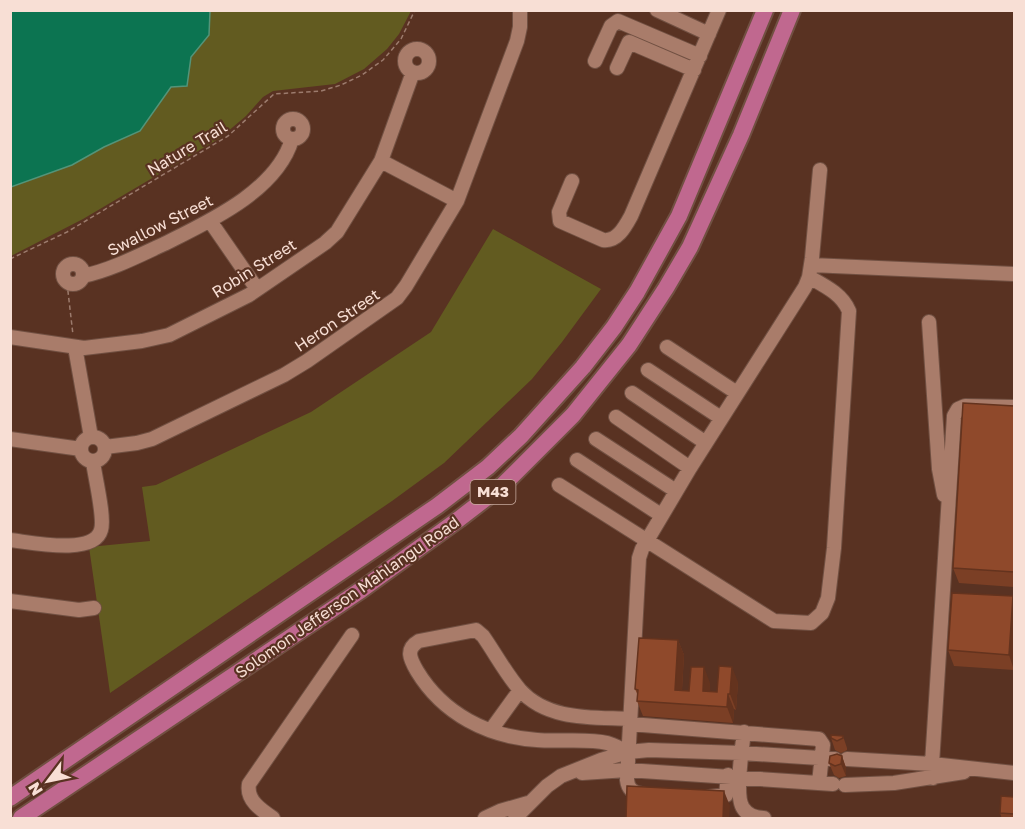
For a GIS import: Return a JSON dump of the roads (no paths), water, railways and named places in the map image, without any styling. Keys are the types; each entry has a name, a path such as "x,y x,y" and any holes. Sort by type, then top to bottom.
{"main road":[{"name":"Solomon Jefferson Mahlangu Road","path":"10,798 437,506 488,467 537,420 600,346 637,292 664,244 679,216 765,10"},
{"name":"Solomon Jefferson Mahlangu Road","path":"21,819 361,590 459,519 503,485 573,415 629,345 690,247 741,135 792,10"}],"street":[{"name":"Heron Street","path":"105,447 152,439 284,375 392,303 406,286 457,201 517,41 520,10"},
{"path":"617,68 629,42 651,10"},
{"path":"657,10 709,33"},
{"path":"572,181 559,212 560,221 603,240 614,239 631,216 719,10"},
{"path":"669,42 678,20"},
{"path":"595,60 614,22 618,21 700,56"},
{"path":"629,42 694,70"},
{"name":"Robin Street","path":"10,338 92,348 161,337 257,290 331,238 381,161 413,72"},
{"name":"Swallow Street","path":"68,283 63,275 64,269 70,265 79,266 83,276 108,269 210,221 265,181 279,165 292,140"},
{"path":"381,161 457,201"},
{"path":"659,794 633,792 627,784 639,558 646,540 794,304 810,271 820,170"},
{"path":"210,221 257,290"},
{"path":"810,271 1014,274"},
{"path":"559,484 774,621 811,623 822,613 828,598 834,548 849,311 846,303 810,271"},
{"path":"928,322 939,469 948,518"},
{"path":"75,347 91,437"},
{"path":"667,347 737,393"},
{"path":"648,370 721,418"},
{"path":"632,393 706,443"},
{"path":"933,778 932,764 948,598 948,518 953,424 956,411 961,407 1014,407"},
{"path":"616,417 690,468"},
{"path":"91,437 102,440 105,447 101,459 93,462 86,459 81,449 84,441 91,437"},
{"path":"10,438 81,449"},
{"path":"596,439 676,491"},
{"path":"577,460 661,515"},
{"path":"10,540 65,546 88,543 97,538 101,531 102,521 93,462"},
{"path":"10,601 79,610 94,608"},
{"path":"628,752 606,743 513,737 472,723 454,713 438,700 410,659 409,652 412,645 429,639 476,630 483,636 520,690 544,707 569,716 819,739 834,759 833,784"},
{"path":"273,819 251,798 248,791 249,784 352,634"},
{"path":"491,730 520,690"},
{"path":"691,796 724,797 734,776 744,732"},
{"path":"522,819 561,776 628,752 650,750 741,753 932,764 1014,773"},
{"path":"515,819 531,809 553,787 567,778 584,773 627,770 833,784 881,784 978,770"},
{"path":"734,776 743,808 753,816 764,819"},
{"path":"485,819 500,811 531,809"}]}
